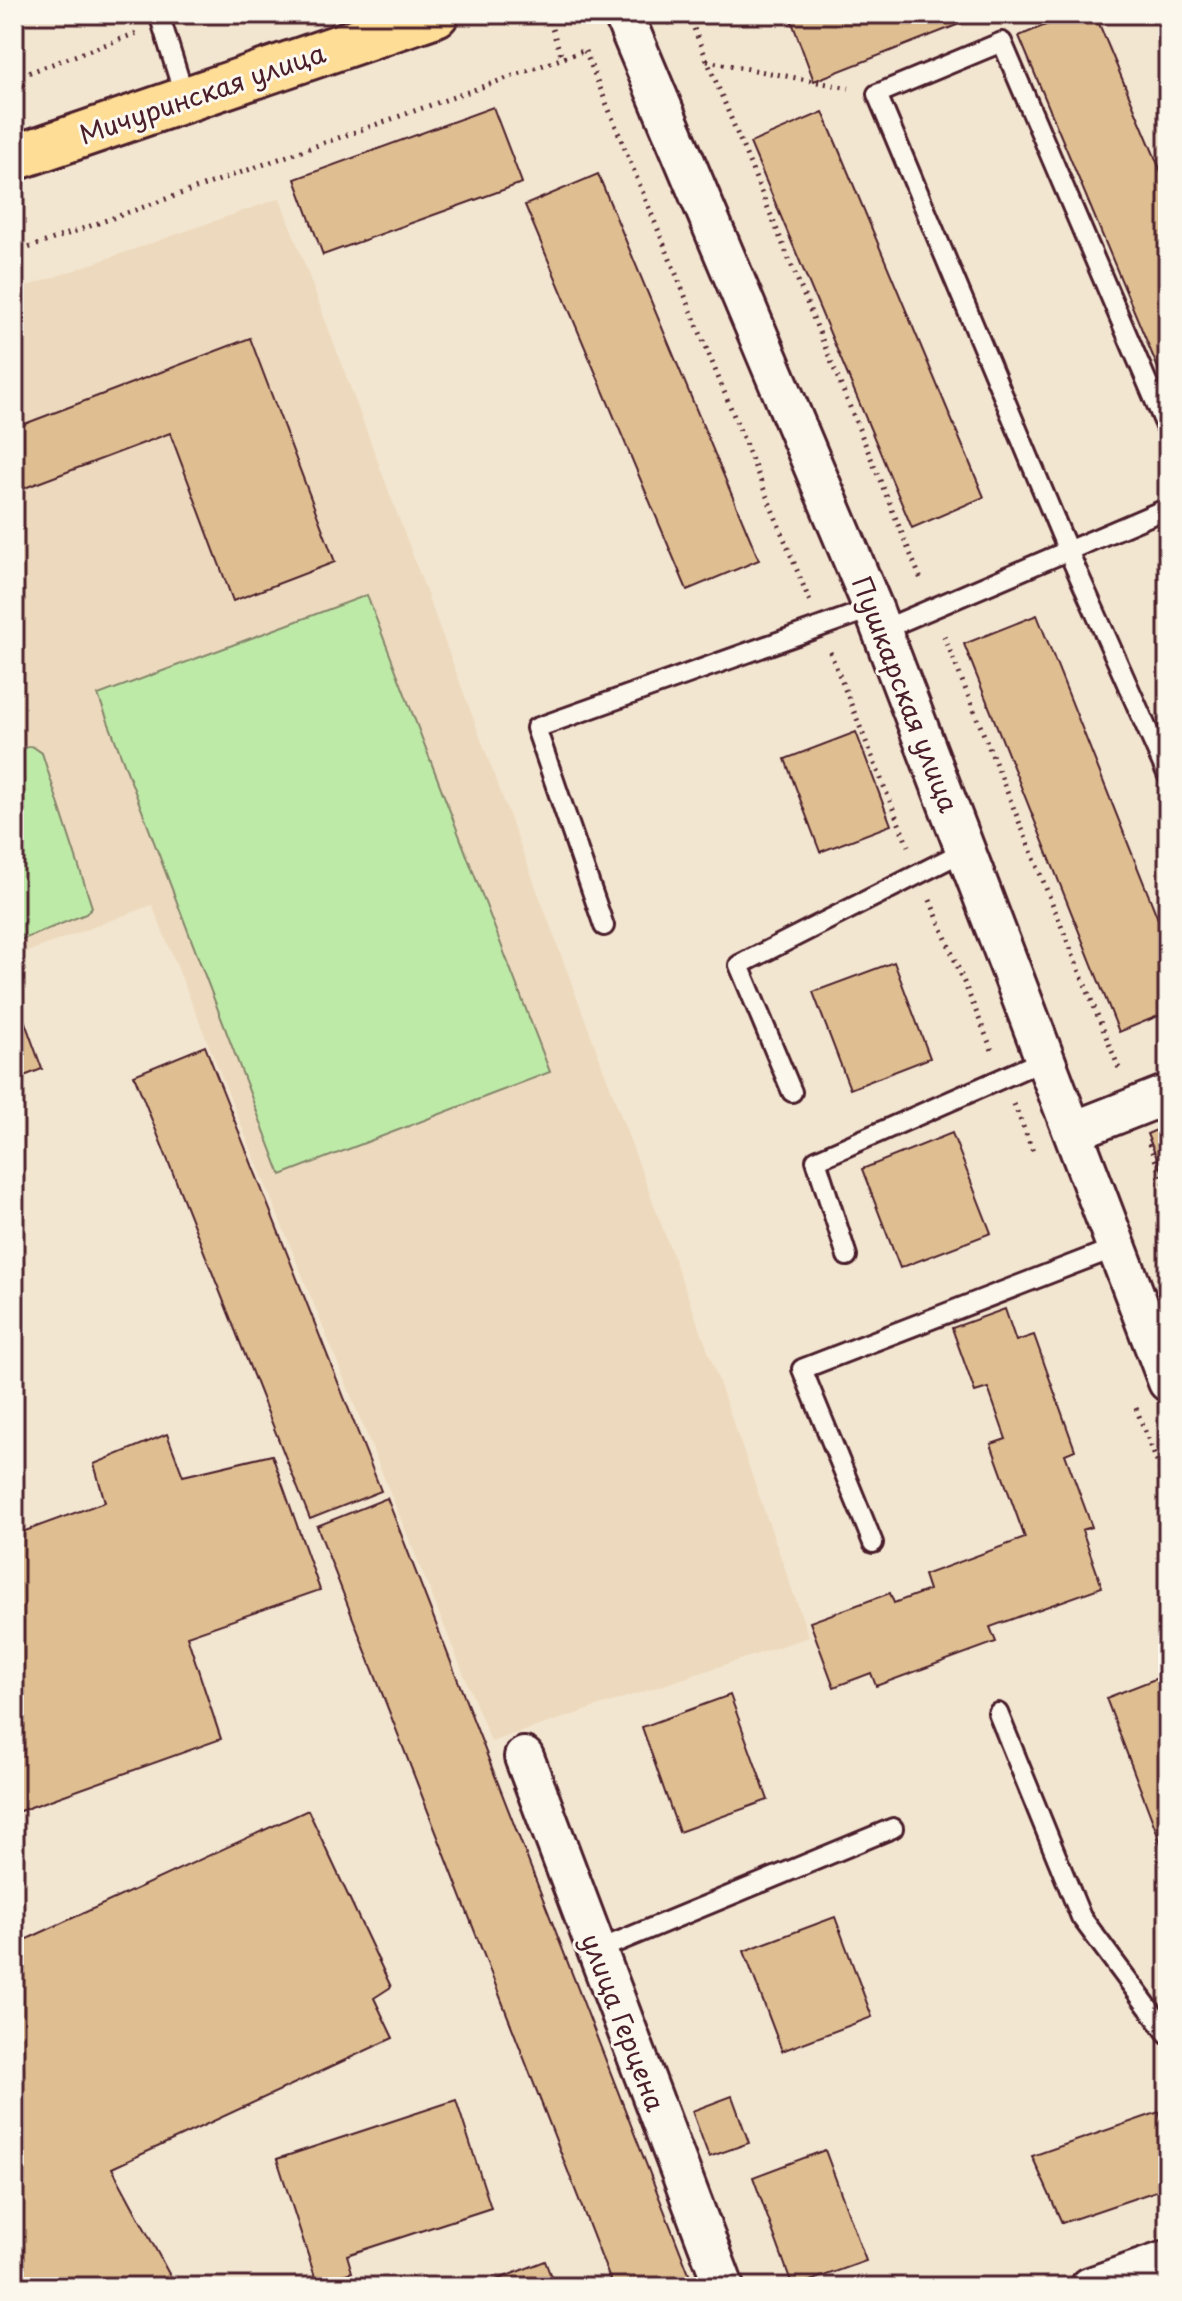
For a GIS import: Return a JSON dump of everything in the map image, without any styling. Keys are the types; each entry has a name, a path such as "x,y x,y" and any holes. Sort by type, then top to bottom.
{"main road":[{"name":"Мичуринская улица","path":"14,158 436,14"}],"street":[{"name":"Пушкарская улица","path":"627,25 877,619 1168,1382"},
{"path":"1074,1131 1168,1094"},
{"name":"улица Герцена","path":"524,1757 724,2287"},
{"path":"1090,2287 1168,2260"}],"lane":[{"path":"160,19 185,98"},
{"path":"1168,431 1002,42 877,94 1068,551 1168,776"},
{"path":"604,926 536,728 820,626 877,619 1068,551 1168,508"},
{"path":"792,1092 739,965 966,850"},
{"path":"847,1256 816,1160 1046,1059"},
{"path":"873,1543 802,1369 1115,1248"},
{"path":"998,1713 1081,1917 1168,2034"},
{"path":"598,1950 893,1828"}],"path":[{"path":"547,14 562,58"},
{"path":"14,253 585,51 627,25 696,14"},
{"path":"14,78 160,19"},
{"path":"585,51 1038,1163"},
{"path":"707,61 877,94"},
{"path":"1135,1405 1168,1490"}],"shaded area":[{"path":"280,198 705,1342 809,1637 491,1742 152,905 14,957 14,291"}],"green space":[{"path":"367,595 550,1072 281,1175 98,695"},
{"path":"32,746 42,753 92,907 86,914 18,941 14,938 14,751"}],"building":[{"path":"789,14 985,14 814,81"},
{"path":"1072,14 1095,14 1168,188 1168,392 1019,36"},
{"path":"493,107 522,183 323,255 295,179"},
{"path":"823,112 984,497 912,528 750,143"},
{"path":"598,174 759,560 687,590 525,205"},
{"path":"250,338 335,562 233,601 170,433 14,492 14,428"},
{"path":"1037,615 1168,944 1168,1012 1119,1032 964,644"},
{"path":"856,732 891,825 820,852 785,759"},
{"path":"894,962 930,1058 850,1089 813,992"},
{"path":"14,992 42,1069 14,1080"},
{"path":"205,1046 381,1491 310,1519 134,1075"},
{"path":"1168,1125 1168,1185 1147,1134"},
{"path":"952,1133 991,1233 900,1268 862,1169"},
{"path":"1005,1309 1016,1341 1034,1335 1075,1450 1065,1454 1092,1527 1082,1530 1102,1587 990,1627 996,1642 876,1686 871,1673 834,1687 810,1622 890,1593 894,1603 929,1590 924,1575 1025,1538 991,1444 1006,1439 988,1388 975,1392 952,1328"},
{"path":"167,1434 183,1476 272,1455 320,1590 187,1636 221,1739 14,1813 14,1535 105,1502 94,1464"},
{"path":"387,1498 694,2287 613,2287 317,1526"},
{"path":"1168,1674 1168,1862 1106,1698"},
{"path":"730,1695 768,1800 679,1832 642,1727"},
{"path":"308,1810 391,1987 374,1998 393,2038 112,2168 176,2287 14,2287 14,1945"},
{"path":"835,1917 872,2017 782,2051 744,1951"},
{"path":"732,2096 749,2143 709,2157 692,2111"},
{"path":"456,2100 491,2208 347,2255 352,2272 317,2283 277,2159"},
{"path":"1159,2112 1168,2138 1168,2187 1062,2223 1032,2156"},
{"path":"825,2150 866,2261 793,2287 753,2177"},
{"path":"545,2261 555,2287 478,2287"}]}
